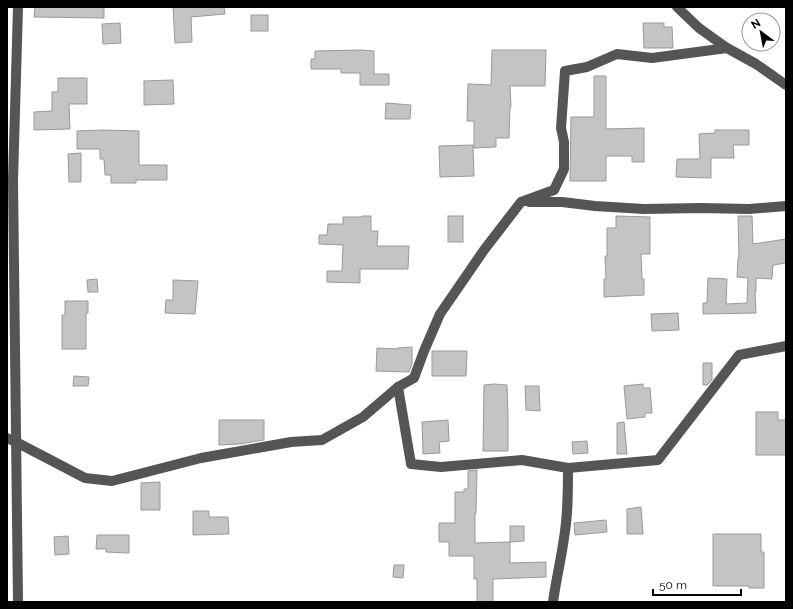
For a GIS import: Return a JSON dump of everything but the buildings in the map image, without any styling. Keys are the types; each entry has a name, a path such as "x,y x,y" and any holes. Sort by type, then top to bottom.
{"street":[{"path":"18,7 10,295 12,440 18,602"},
{"path":"677,7 699,28 727,48 756,64 786,85"},
{"path":"12,440 85,478 112,480 201,458 291,442 322,440 363,416 398,387 414,378 440,314 484,250 521,202 554,190 564,169 564,142 561,128 565,71 587,67 617,54 652,58 727,48"},
{"path":"521,202 562,202 644,209 749,209 786,206"},
{"path":"398,387 411,464 441,467 522,460 568,468 658,460 739,356 786,346"},
{"path":"553,602 564,540 568,506 568,468"}]}
